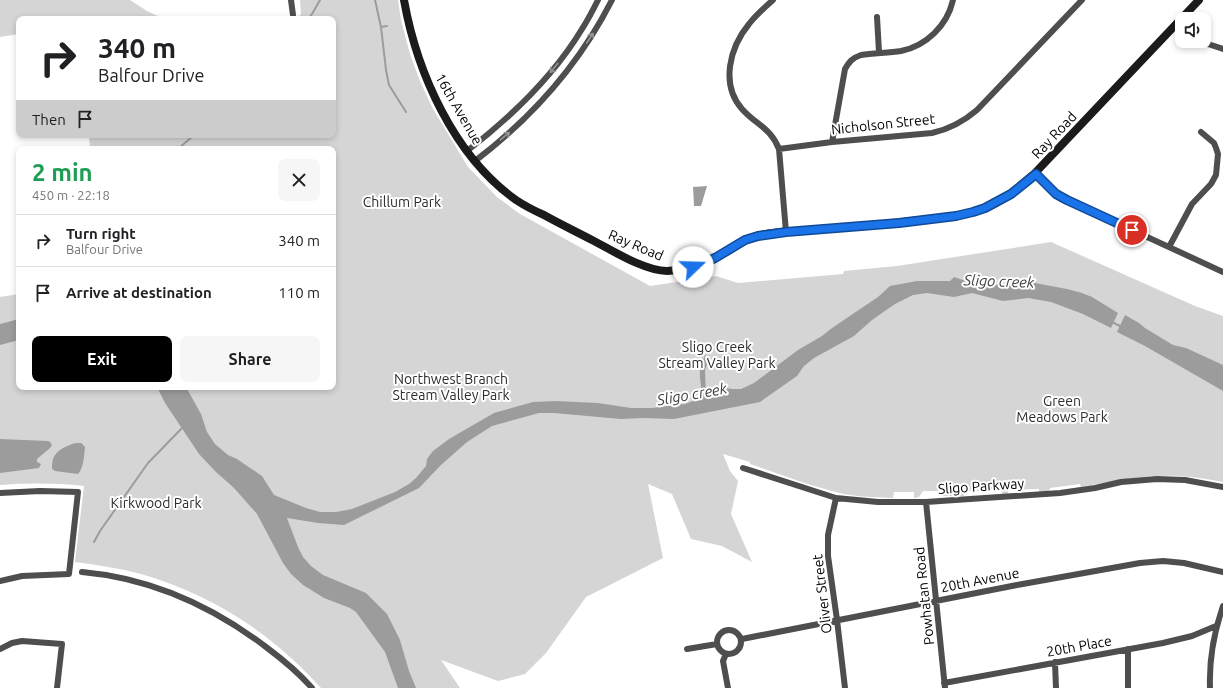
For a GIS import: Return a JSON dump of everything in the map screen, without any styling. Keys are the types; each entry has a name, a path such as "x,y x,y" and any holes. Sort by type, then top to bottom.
{"street":[{"path":"291,0 293,15"},
{"name":"16th Avenue","path":"404,0 414,46 429,86 451,127 475,160"},
{"path":"467,151 508,116 541,84 578,35 598,0"},
{"path":"475,160 514,129 550,92 581,52 612,0"},
{"path":"773,0 757,15 742,34 732,55 729,66 729,74 733,92 741,107 748,115 769,132 778,149 786,232"},
{"path":"832,142 845,69 848,63 855,57 879,52 899,51 911,48 923,42 936,32 942,24 948,14 953,0"},
{"name":"Nicholson Street","path":"778,149 932,132 949,128 966,120 1082,0"},
{"name":"Ray Road","path":"1189,12 1199,0"},
{"path":"877,17 879,52"},
{"name":"Ray Road","path":"475,160 499,186 524,205 626,258 653,269 664,271 678,270 693,267 715,258 751,238 786,232 899,223 956,216 985,208 998,202 1011,194 1036,174 1175,27"},
{"path":"1211,45 1223,49"},
{"path":"1169,247 1192,204 1211,184 1216,175 1218,154 1216,148 1209,138 1201,132"},
{"path":"1036,174 1056,194 1067,200 1223,272"},
{"name":"Sligo Parkway","path":"743,468 836,498 878,502 926,502 1060,493 1088,490 1121,482 1157,479 1185,480 1223,487"},
{"path":"0,493 40,490 78,492 69,574 22,576 0,581"},
{"name":"Oliver Street","path":"836,498 828,534 828,556 845,688"},
{"name":"Powhatan Road","path":"926,502 945,686"},
{"name":"20th Avenue","path":"742,639 1140,563 1163,561 1184,562 1223,572"},
{"path":"82,572 94,573 147,585 172,593 217,614 247,633 275,654 312,688"},
{"path":"1210,688 1216,626 1223,606"},
{"name":"20th Place","path":"945,686 1054,662 1186,637 1216,626"},
{"path":"727,629 738,632 742,639 741,646 733,654 726,654 720,650 717,644 718,636 727,629"},
{"path":"0,648 22,641 62,644 58,688"},
{"path":"687,649 717,644"},
{"path":"1128,649 1128,688"},
{"path":"726,654 723,661 728,688"},
{"path":"1054,662 1056,688"}],"green space":[{"path":"0,0 130,0 158,16 16,16 16,34 0,37"},
{"path":"300,0 398,0 401,20 410,54 420,81 433,109 468,167 497,197 520,214 650,286 716,276 738,283 843,274 844,271 897,266 1051,242 1195,306 1223,316 1223,482 1185,476 1155,476 1130,478 1081,487 1080,484 1050,488 1049,491 1039,493 1039,489 1008,490 1008,494 1002,495 1002,490 964,491 964,496 942,496 940,491 923,491 919,497 914,498 914,492 894,492 893,498 869,497 839,493 801,482 750,464 750,462 723,454 730,471 738,481 731,514 752,562 722,546 691,539 672,494 648,484 663,558 586,597 546,653 525,674 498,681 441,660 460,688 321,688 302,668 261,633 216,605 167,582 141,574 116,568 75,562 84,486 63,484 0,485 0,297 16,294 16,390 336,390 336,146 90,146 89,138 336,138 336,16 299,16 301,14"}],"shaded area":[{"path":"707,186 701,206 694,206 693,187"},
{"path":"954,277 980,286 1035,283 1067,289 1092,297 1118,313 1111,328 1083,314 1051,302 1028,298 1003,301 972,293 954,297 927,293 913,295 895,304 872,320 854,336 814,358 804,366 797,376 760,402 674,419 621,419 539,413 492,426 467,442 441,465 419,488 344,525 287,518 303,557 311,566 323,575 366,593 387,614 400,640 409,671 416,688 398,688 385,652 356,612 350,608 324,598 303,585 291,574 283,563 257,514 234,488 199,454 165,403 158,390 188,390 201,414 207,432 215,444 228,455 237,459 262,476 274,495 320,512 336,512 352,509 395,492 409,484 426,466 427,459 433,451 449,439 494,413 533,402 555,401 598,403 631,408 652,408 685,404 701,398 702,391 700,369 705,355 710,358 705,370 706,398 717,397 725,388 741,389 754,383 798,350 822,336 878,297 890,286 917,281 950,281"},
{"path":"1125,315 1173,345 1186,348 1223,365 1223,391 1145,346 1117,332"},
{"path":"16,320 16,341 0,345 0,324"},
{"path":"0,439 48,441 52,445 37,459 37,462 41,464 39,468 0,473"},
{"path":"81,443 85,447 83,465 78,474 55,471 52,469 53,459 57,453 67,446"}],"waterway":[{"path":"310,16 320,0"},
{"path":"375,0 381,27 389,85 406,112"},
{"path":"381,27 387,26"},
{"path":"181,146 191,138"},
{"name":"Sligo creek","path":"1112,322 1122,327"},
{"path":"94,542 100,531 148,463 183,427"}],"route":[{"path":"693,267 715,258 745,240 758,236 786,232 899,223 956,216 973,212 998,202 1011,194 1036,174 1056,194 1078,206 1132,230"}],"park label":[{"name":"Chillum Park","path":"402,202"},
{"name":"Sligo Creek Stream Valley Park","path":"717,356"},
{"name":"Northwest Branch Stream Valley Park","path":"451,388"},
{"name":"Green Meadows Park","path":"1062,410"},
{"name":"Kirkwood Park","path":"156,503"}]}
